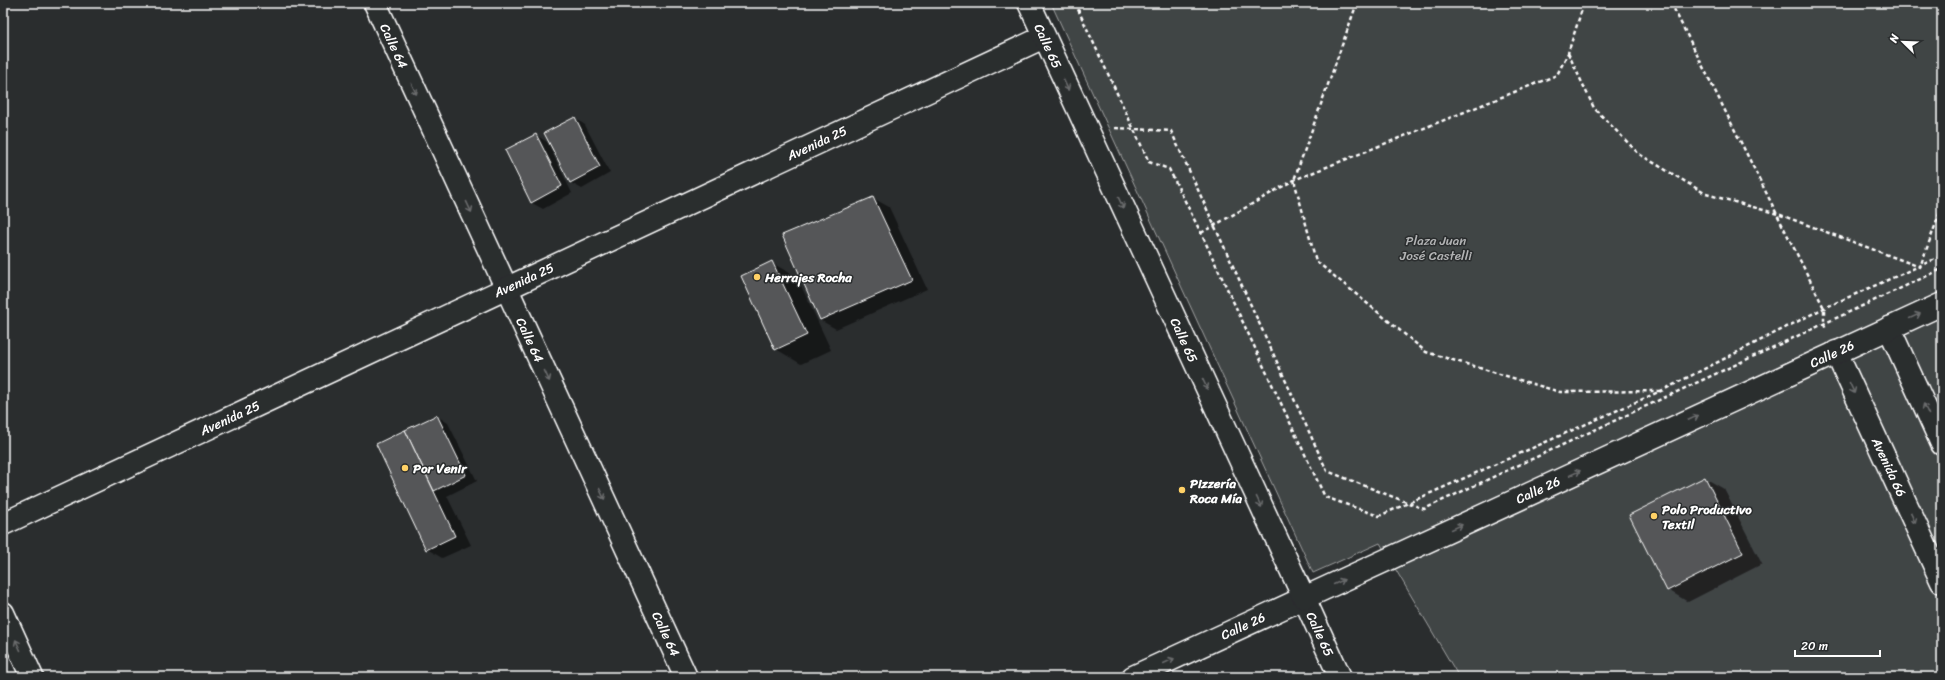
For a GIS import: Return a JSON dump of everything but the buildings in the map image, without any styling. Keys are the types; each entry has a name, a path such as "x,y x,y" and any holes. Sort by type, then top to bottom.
{"street":[{"name":"Calle 64","path":"375,3 686,677"},
{"name":"Calle 65","path":"1029,3 1340,677"},
{"name":"Avenida 25","path":"3,524 1044,37"},
{"name":"Calle 26","path":"1133,677 1942,304"},
{"path":"1888,328 1942,444"},
{"name":"Avenida 66","path":"1836,352 1942,582"},
{"path":"3,613 32,677"}],"path":[{"path":"1075,3 1149,162 1169,169 1201,233 1325,497 1379,516 1663,390 1824,308 1942,256"},
{"path":"1357,3 1294,180 1316,260 1426,352 1560,392 1663,390"},
{"path":"1201,233 1294,180 1557,75 1568,53 1584,3"},
{"path":"1672,3 1824,308 1824,324 1836,352"},
{"path":"1568,53 1594,108 1639,154 1706,194 1778,214 1920,267"},
{"path":"1112,121 1115,128 1171,131 1327,471 1424,509 1942,269"},
{"path":"1920,267 1942,207"}],"green space":[{"name":"Plaza Juan José Castelli","path":"1051,3 1942,3 1942,677 1459,677 1380,543 1313,573"}],"place":[{"name":"Herrajes Rocha","path":"757,277"},
{"name":"Por Venir","path":"405,468"},
{"name":"Pizzería Roca Mía","path":"1182,490"},
{"name":"Polo Productivo Textil","path":"1654,516"}]}
